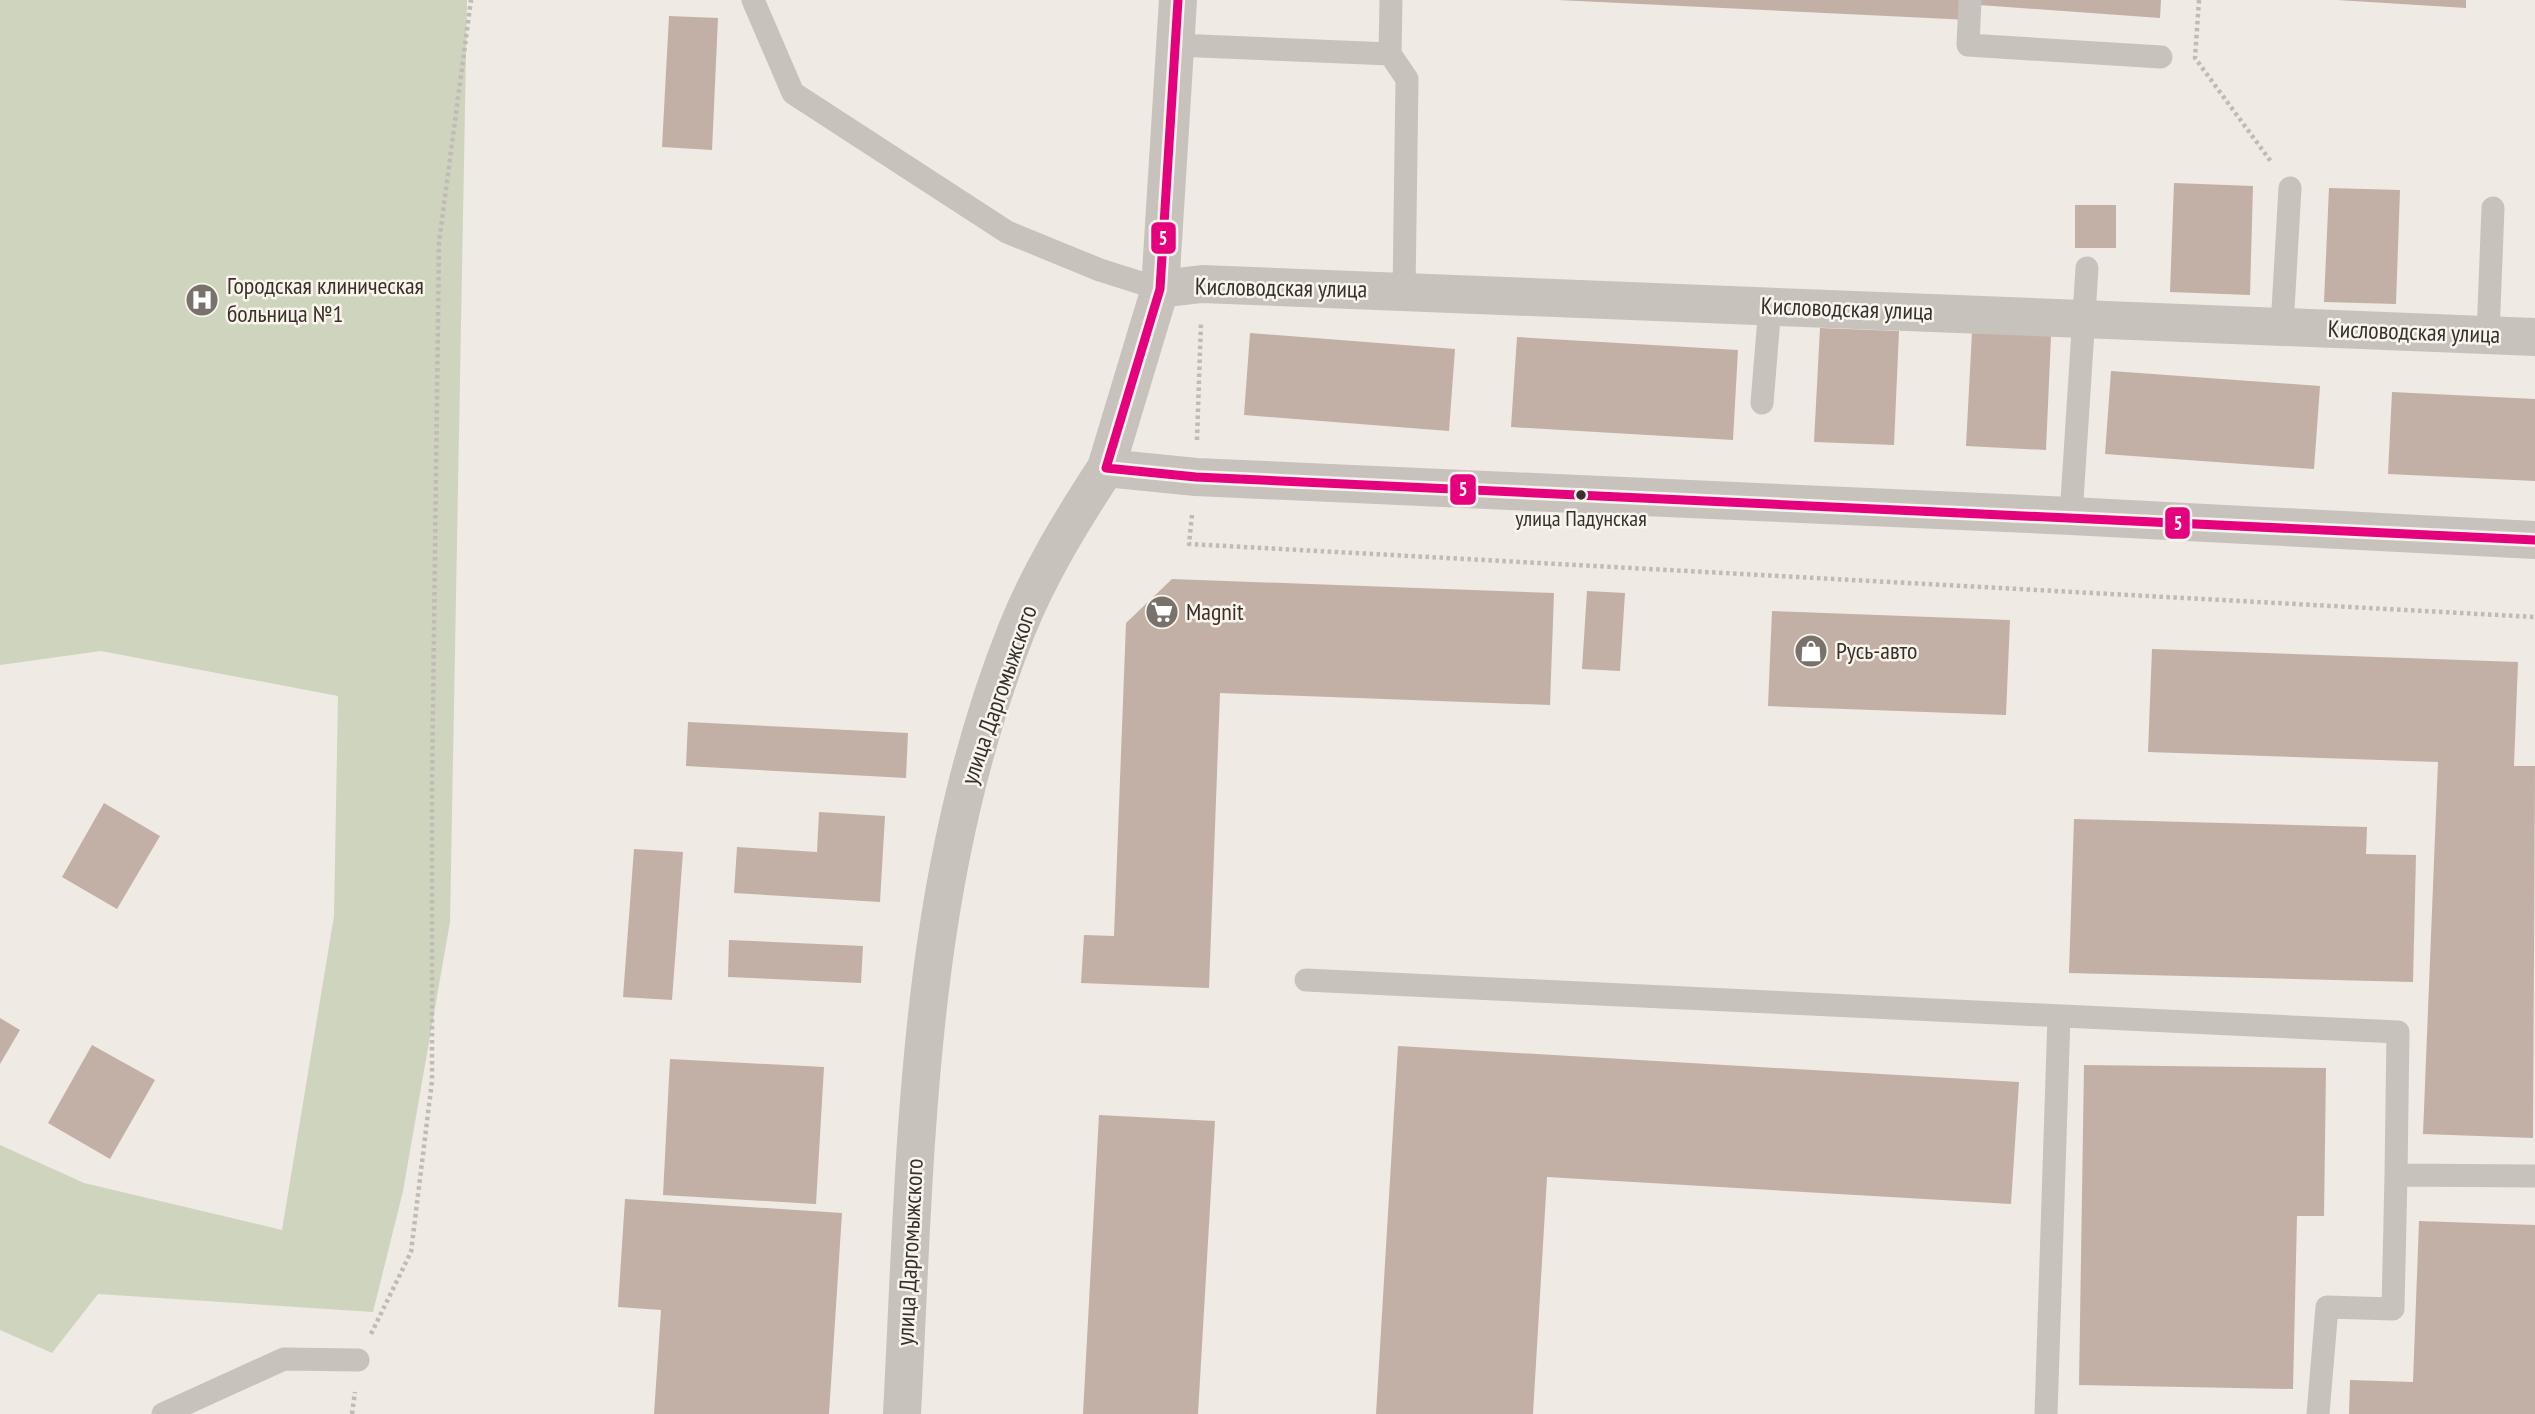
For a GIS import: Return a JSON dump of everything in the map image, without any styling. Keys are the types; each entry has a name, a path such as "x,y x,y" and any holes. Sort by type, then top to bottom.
{"street":[{"name":"улица Даргомыжского","path":"902,1414 919,1073 940,908 965,790 1017,629 1059,541 1106,468 1160,289 1178,0"},
{"name":"Кисловодская улица","path":"1160,289 1202,284 2535,337"},
{"path":"1106,468 1196,477 2071,516 2535,540"}],"lane":[{"path":"753,0 793,93 1007,233 1100,270 1160,289"},
{"path":"1391,0 1390,54 1407,79 1404,292"},
{"path":"1970,0 1968,45 2161,57"},
{"path":"1175,45 1214,44 1390,54"},
{"path":"2282,327 2290,188"},
{"path":"2488,335 2493,208"},
{"path":"2071,516 2087,268"},
{"path":"1762,403 1770,306"},
{"path":"1306,980 2398,1032 2393,1310 2327,1307 2318,1414"},
{"path":"2046,1414 2059,1016"},
{"path":"2396,1175 2535,1176"},
{"path":"163,1414 284,1359 358,1360"}],"path":[{"path":"352,1414 358,1360 411,1252 432,1080 432,782 439,242 471,0"},
{"path":"2199,0 2195,58 2290,188"}],"green space":[{"path":"0,0 467,0 450,922 403,1191 373,1312 98,1294 52,1353 0,1330 0,1145 84,1183 282,1230 334,916 338,696 101,651 0,665"}],"building":[{"path":"1558,0 1971,0 1970,20"},
{"path":"1979,0 2161,0 2160,18 1979,5"},
{"path":"2337,0 2466,0 2466,8"},
{"path":"669,16 718,18 712,150 662,147"},
{"path":"2174,183 2253,186 2250,295 2170,292"},
{"path":"2329,188 2400,190 2396,304 2324,302"},
{"path":"2075,205 2116,205 2116,248 2075,248"},
{"path":"1820,328 1899,331 1894,445 1814,442"},
{"path":"1972,332 2051,336 2046,450 1966,446"},
{"path":"1250,333 1455,349 1449,431 1244,415"},
{"path":"1517,337 1738,350 1733,440 1511,427"},
{"path":"2111,371 2320,386 2314,469 2105,454"},
{"path":"2392,392 2535,399 2535,481 2388,474"},
{"path":"1172,579 1554,593 1550,705 1220,693 1209,988 1081,983 1084,935 1114,936 1126,623"},
{"path":"1587,591 1625,593 1620,671 1582,669"},
{"path":"1772,611 2010,620 2006,715 1768,706"},
{"path":"2152,649 2518,662 2514,766 2535,766 2533,1138 2423,1134 2438,762 2148,752"},
{"path":"688,722 908,733 906,778 686,766"},
{"path":"104,803 160,836 117,909 62,877"},
{"path":"819,812 885,816 880,902 734,893 737,847 817,852"},
{"path":"2074,819 2367,827 2366,854 2416,855 2413,982 2069,973"},
{"path":"634,849 683,852 672,1000 623,997"},
{"path":"729,940 863,946 861,983 728,977"},
{"path":"0,1018 20,1030 0,1064"},
{"path":"92,1045 155,1080 110,1159 48,1123"},
{"path":"1398,1046 2019,1082 2011,1204 1547,1177 1533,1414 1376,1414"},
{"path":"670,1059 824,1067 816,1204 663,1195"},
{"path":"2084,1065 2326,1068 2324,1216 2297,1216 2293,1389 2079,1385"},
{"path":"1099,1115 1215,1121 1198,1414 1083,1414"},
{"path":"625,1199 842,1213 829,1414 654,1414 661,1310 618,1307"},
{"path":"2419,1221 2535,1225 2535,1414 2349,1414 2350,1380 2413,1382"}],"transit line":[{"name":"5","path":"1106,468 1160,289 1178,0"},
{"name":"5","path":"1106,468 1196,477 2535,540"}],"place":[{"name":"Городская клиническая больница №1","path":"202,300"},
{"name":"улица Падунская","path":"1581,495"},
{"name":"Magnit","path":"1162,612"},
{"name":"Русь-авто","path":"1811,651"}]}
